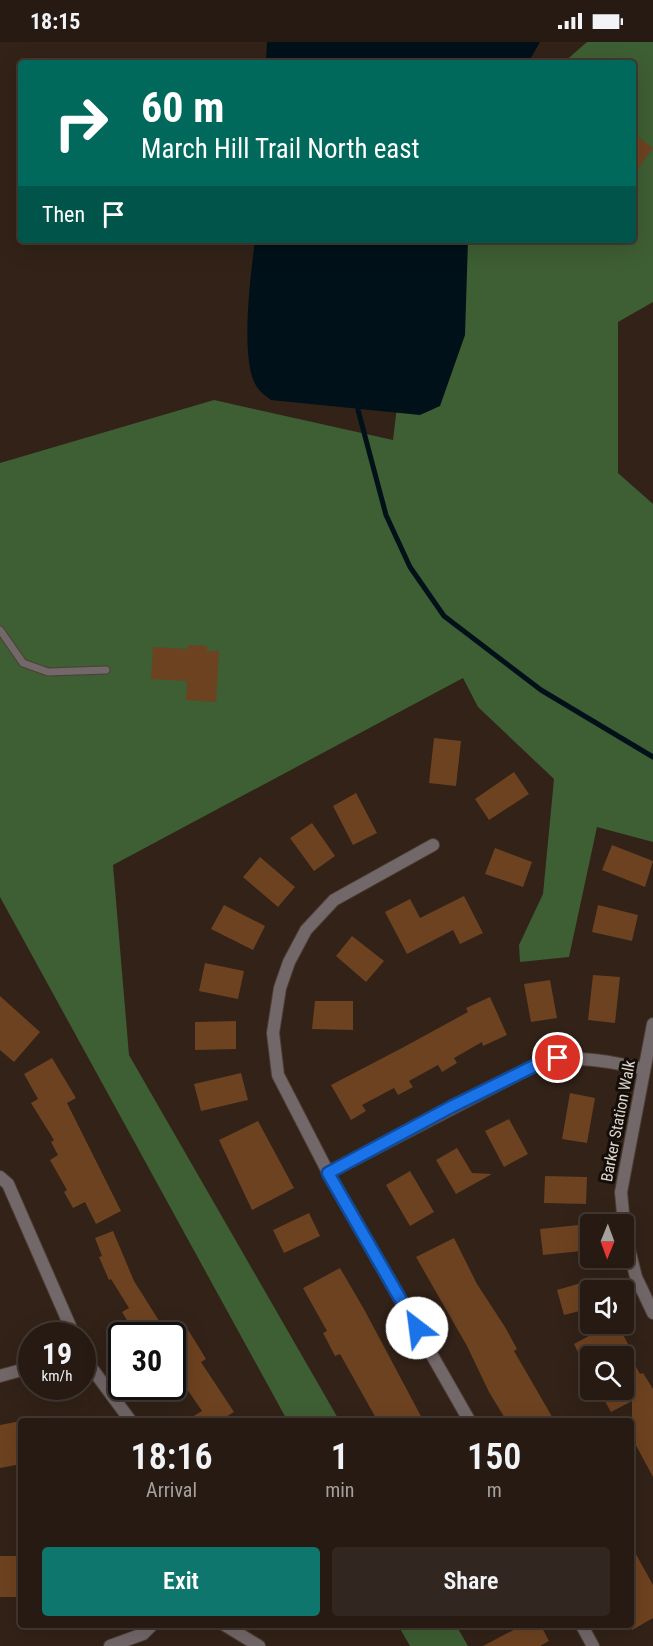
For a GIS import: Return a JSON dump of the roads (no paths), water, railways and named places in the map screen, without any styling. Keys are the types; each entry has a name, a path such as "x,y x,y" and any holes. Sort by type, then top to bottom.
{"street":[{"path":"433,844 334,900 306,930 280,988 273,1033 278,1075 328,1173 469,1418"},
{"name":"Barker Station Walk","path":"623,1214 621,1192 653,1024"},
{"path":"328,1173 538,1064 558,1058 601,1059 644,1069"},
{"path":"0,1177 8,1184 68,1322"},
{"path":"634,1268 653,1312"},
{"path":"0,1376 18,1371"},
{"path":"96,1374 129,1418"},
{"path":"110,1646 143,1634 149,1628"},
{"path":"230,1628 259,1646"},
{"path":"583,1628 593,1646"}],"lane":[{"path":"0,630 24,663 48,672 106,670"}],"waterway":[{"path":"358,410 386,515 410,567 444,616 541,690 653,757"}]}
